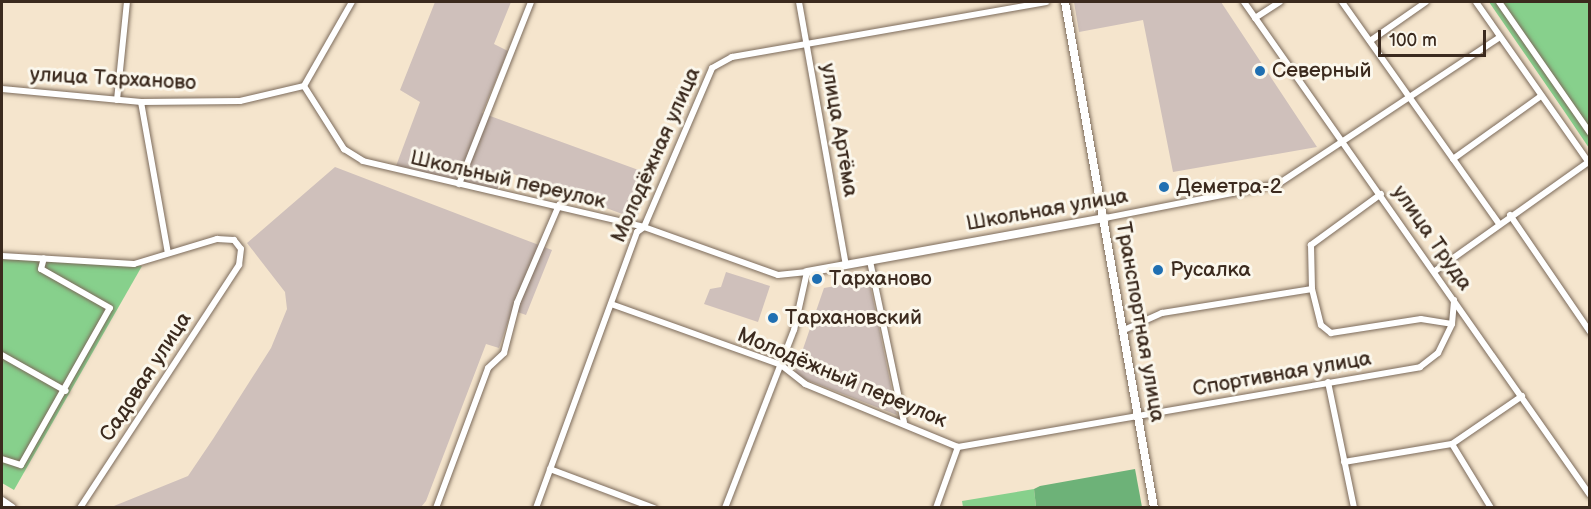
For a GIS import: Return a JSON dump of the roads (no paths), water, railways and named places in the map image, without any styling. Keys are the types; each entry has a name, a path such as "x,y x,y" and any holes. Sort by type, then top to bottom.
{"street":[{"path":"117,100 127,2"},
{"path":"304,87 352,2"},
{"path":"459,184 531,2"},
{"name":"улица Артёма","path":"799,2 846,265"},
{"name":"Молодёжная улица","path":"536,507 637,232 645,227 712,68 732,57 1046,2"},
{"name":"Транспортная улица","path":"1065,2 1105,218 1154,507"},
{"name":"улица Труда","path":"1244,2 1381,194 1590,495"},
{"path":"1256,18 1280,2"},
{"path":"1342,2 1499,224"},
{"path":"1370,41 1426,2"},
{"path":"1435,272 1510,215 1589,163 1476,2"},
{"path":"1499,2 1590,133"},
{"name":"Школьная улица","path":"807,272 1278,184 1412,99 1500,37"},
{"name":"улица Тарханово","path":"2,89 141,102 240,101 304,87"},
{"name":"Школьный переулок","path":"304,87 344,149 363,162 645,227 778,274 807,272"},
{"path":"1454,159 1541,96"},
{"path":"2,256 134,264 168,254 141,102"},
{"path":"1381,194 1311,245 1312,289 1319,320 1330,333 1421,319 1452,324"},
{"path":"436,507 488,368 504,353 518,303 559,206"},
{"path":"1510,215 1590,332"},
{"name":"Садовая улица","path":"81,507 239,265 240,249 229,238 168,254"},
{"path":"2,459 21,465 66,391 110,308 41,269 44,258"},
{"path":"870,261 904,422"},
{"path":"725,507 781,365 807,272"},
{"path":"1124,330 1162,313 1312,289"},
{"name":"Спортивная улица","path":"958,447 1420,367 1438,353 1452,324 1454,299"},
{"name":"Молодёжный переулок","path":"611,304 781,365 805,384 904,422 958,447"},
{"path":"2,355 66,391"},
{"path":"1328,382 1354,507"},
{"path":"1344,462 1452,444 1522,396"},
{"path":"1452,444 1491,507"},
{"path":"936,507 958,447"},
{"path":"550,469 654,507"},
{"path":"2,501 12,507"}],"place":[{"name":"Северный","path":"1260,71"},
{"name":"Деметра-2","path":"1164,187"},
{"name":"Русалка","path":"1158,270"},
{"name":"Тарханово","path":"817,279"},
{"name":"Тархановский","path":"773,318"}]}
